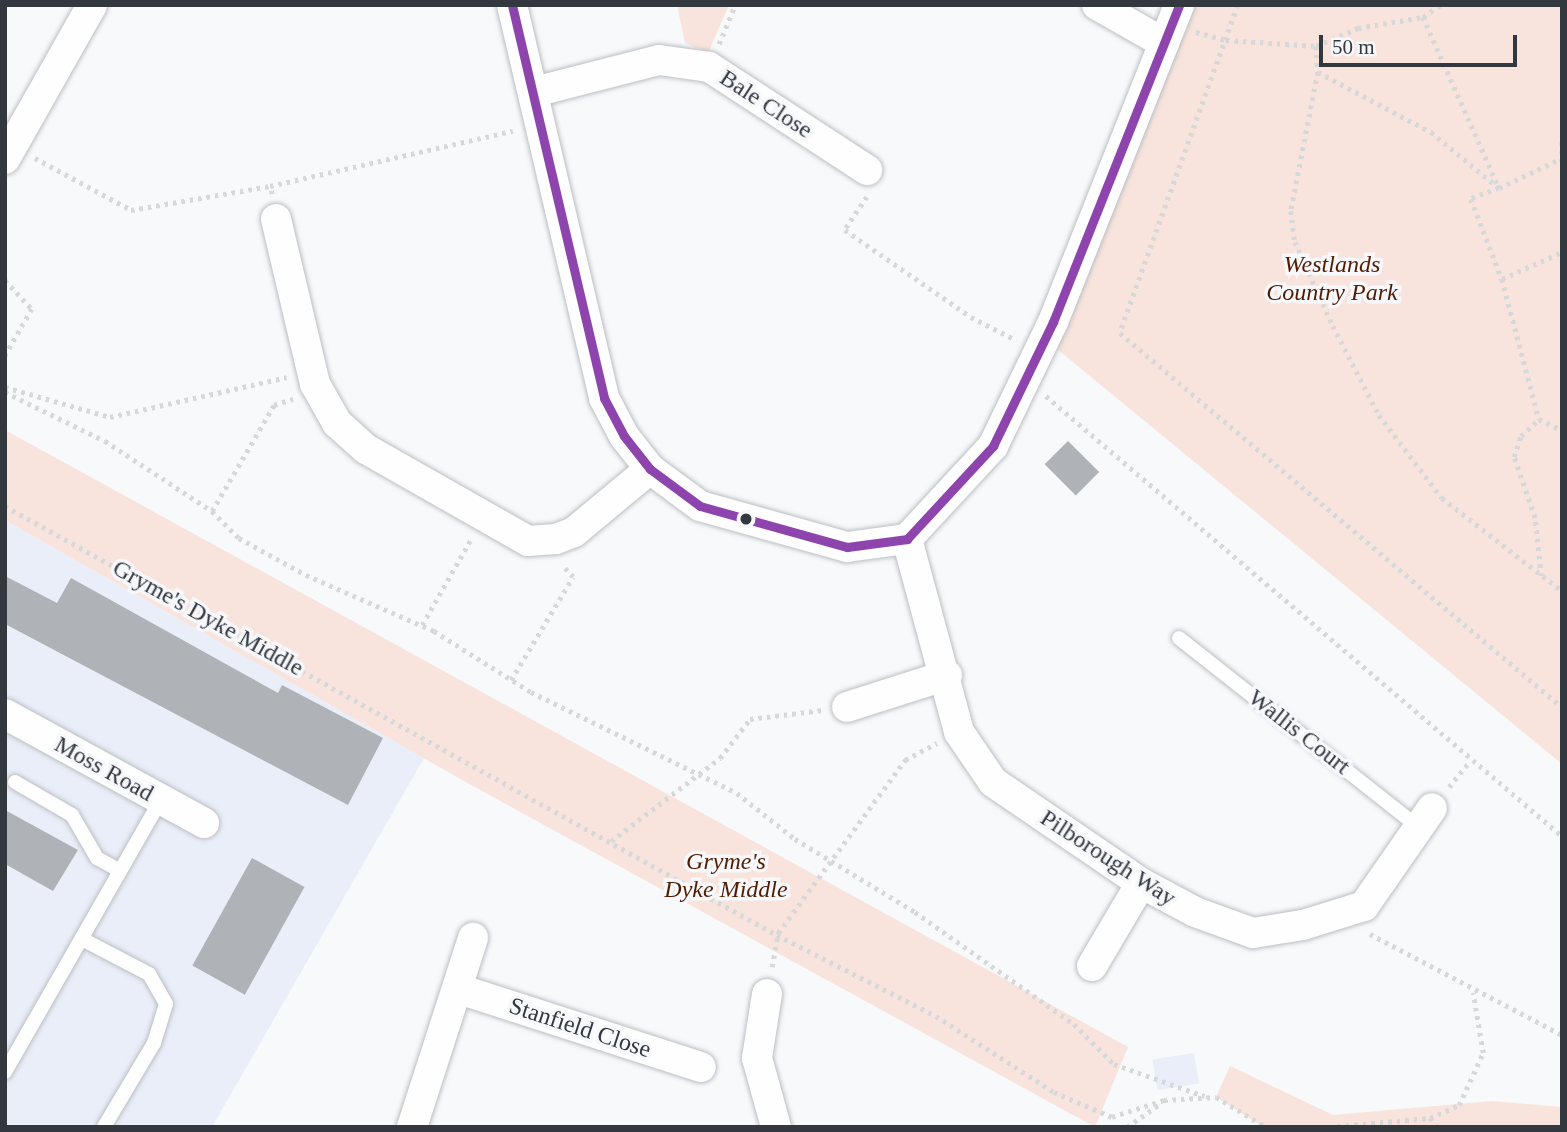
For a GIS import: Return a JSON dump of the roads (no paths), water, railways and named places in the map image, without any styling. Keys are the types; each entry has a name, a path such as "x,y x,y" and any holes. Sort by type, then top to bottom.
{"street":[{"path":"9,153 92,5"},
{"path":"512,5 604,398 624,436 650,469 700,506 800,537 847,547 907,539 993,446 1026,379 1172,24 1097,5"},
{"name":"Bale Close","path":"534,92 659,60 709,67 867,170"},
{"path":"276,219 316,381 337,423 366,449 528,541 574,532 650,469"},
{"name":"Pilborough Way","path":"907,539 947,675 959,732 993,782 1142,883 1195,912 1253,933 1336,915 1364,906 1425,818"},
{"path":"847,707 947,675"},
{"name":"Moss Road","path":"5,714 204,823"},
{"path":"1092,966 1142,883"},
{"path":"411,1127 459,989 473,938"},
{"name":"Stanfield Close","path":"459,989 701,1067"},
{"path":"767,994 757,1058 776,1127"}],"lane":[{"name":"Wallis Court","path":"1179,638 1425,818"},
{"path":"15,782 72,816 97,858 120,871"},
{"path":"5,1072 162,800"},
{"path":"82,939 133,962 149,974 166,1004 154,1043 104,1127"}],"park label":[{"name":"Westlands Country Park","path":"1332,279"},
{"name":"Gryme's Dyke Middle","path":"726,876"}]}
